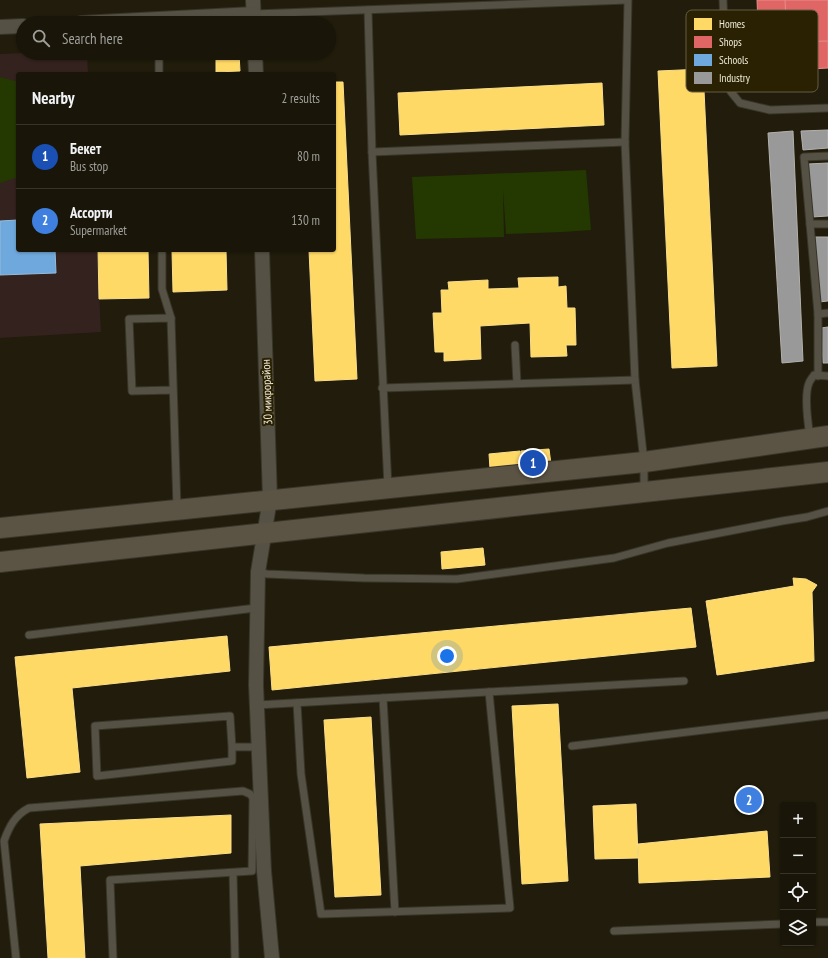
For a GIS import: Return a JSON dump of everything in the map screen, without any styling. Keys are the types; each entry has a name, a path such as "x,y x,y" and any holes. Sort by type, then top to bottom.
{"main road":[{"path":"0,528 270,499 644,462 819,437"},
{"path":"0,562 828,472"}],"street":[{"path":"212,16 254,12"},
{"path":"0,27 16,26"},
{"path":"255,60 256,72"},
{"name":"30 микрорайон","path":"262,252 270,499 258,572 256,608 258,871 272,958"}],"lane":[{"path":"254,12 368,10 628,0 625,142 635,380 644,462 644,492"},
{"path":"724,0 724,10"},
{"path":"368,10 372,152 382,388 388,487"},
{"path":"159,60 159,72"},
{"path":"731,92 740,103 770,110 828,108"},
{"path":"372,152 625,142"},
{"path":"818,376 818,314 804,157 828,156"},
{"path":"810,224 828,224"},
{"path":"162,252 162,289 171,318 177,509"},
{"path":"818,314 828,313"},
{"path":"171,318 129,320 132,391 173,390"},
{"path":"515,345 518,383"},
{"path":"819,437 808,421 809,382 814,375 828,376"},
{"path":"382,388 635,380"},
{"path":"258,572 267,574 364,578 457,579 614,558 668,543 807,517 828,511"},
{"path":"29,635 256,608"},
{"path":"257,705 684,681"},
{"path":"297,703 301,774 321,914 510,908 489,692"},
{"path":"382,698 395,912"},
{"path":"572,746 828,715"},
{"path":"230,716 232,747 232,761 96,776 95,726 230,716"},
{"path":"232,747 258,747"},
{"path":"16,958 4,841 8,828 21,812 29,808 246,792 253,798 258,871 110,880 113,958"},
{"path":"233,872 235,958"},
{"path":"816,922 828,922"},
{"path":"614,930 780,924"}],"shaded area":[{"path":"16,53 16,60 87,60 88,72 16,72 16,252 97,252 101,332 0,338 0,54"}],"green space":[{"path":"0,77 16,82 16,178 0,183"},
{"path":"586,170 591,230 506,234 503,190 504,237 416,239 412,177"}],"building: Homes":[{"path":"216,60 239,60 240,71 216,72"},
{"path":"686,70 686,92 704,92 717,366 672,368 658,71"},
{"path":"336,82 343,82 357,379 315,381 309,252 336,252"},
{"path":"602,83 604,125 400,135 398,93"},
{"path":"98,252 148,252 149,298 99,299"},
{"path":"172,252 226,252 227,290 173,292"},
{"path":"558,277 558,287 566,286 567,308 575,308 576,345 566,345 567,356 531,357 530,323 480,326 481,359 444,361 444,352 435,352 433,313 442,313 441,290 449,290 448,282 488,280 488,289 519,288 518,278"},
{"path":"549,449 551,464 522,466 521,451"},
{"path":"520,451 522,467 490,469 489,454"},
{"path":"483,548 485,565 442,569 441,552"},
{"path":"793,578 806,579 817,585 812,592 814,661 717,675 706,601 794,586"},
{"path":"691,608 696,647 272,690 269,647"},
{"path":"227,636 230,671 72,688 80,772 27,778 15,657"},
{"path":"558,704 568,881 522,884 512,706"},
{"path":"371,717 381,895 335,897 324,720"},
{"path":"636,804 638,858 595,859 593,806"},
{"path":"231,815 231,853 80,866 85,958 48,958 40,824"},
{"path":"767,831 770,877 639,883 638,844"}],"building: Shops":[{"path":"757,0 828,0 828,68 818,69 818,10 757,10"},
{"path":"785,0 828,0 828,41 818,41 818,10 785,10"}],"building: Schools":[{"path":"16,220 16,252 55,252 56,273 0,275 0,221"}],"building: Industry":[{"path":"828,130 828,148 803,150 801,131"},
{"path":"793,131 803,361 782,363 768,133"},
{"path":"828,163 828,216 812,217 808,164"},
{"path":"814,237 828,237 828,301 819,302"},
{"path":"828,327 828,363 823,363 821,328"}],"place":[{"name":"Бекет","path":"533,463"},
{"name":"Ассорти","path":"749,800"}]}
